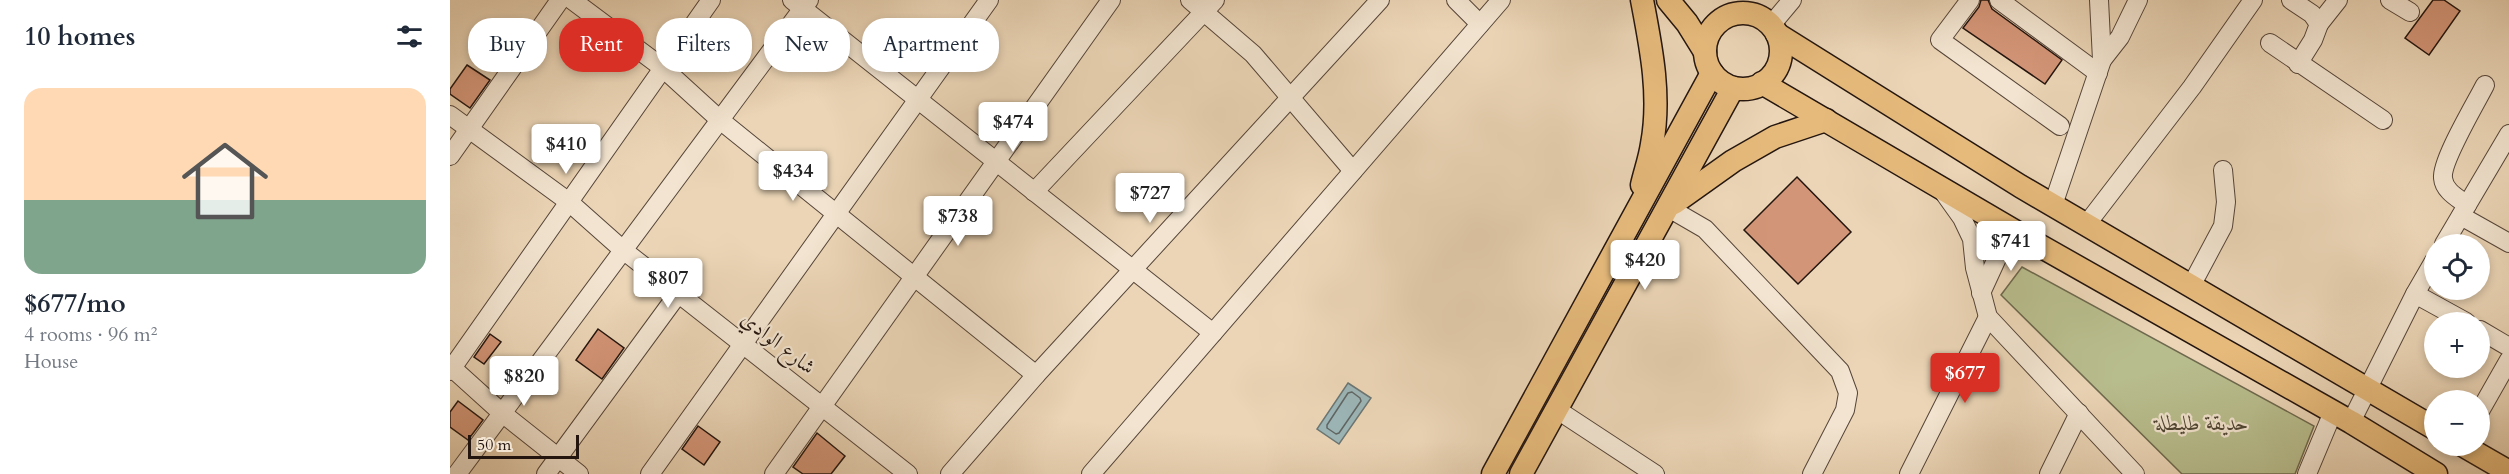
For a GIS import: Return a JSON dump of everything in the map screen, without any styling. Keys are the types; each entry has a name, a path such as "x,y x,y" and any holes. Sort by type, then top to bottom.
{"main road":[{"path":"1633,219 1652,143 1655,95 1651,44 1642,0"},
{"path":"1668,0 1687,23 1705,52 1712,73 1721,82 1733,88 1743,89 1762,83 1771,76 1781,56 1774,30"},
{"path":"1705,52 1706,40 1711,29 1734,6 1763,18 1774,30 2052,205 2424,422"},
{"path":"1493,474 1712,73"},
{"path":"1762,83 2028,239 2342,417 2436,474"},
{"path":"1521,474 1733,88"},
{"path":"1667,207 1741,156 1775,137 1826,120"},
{"path":"2481,456 2509,472"}],"street":[{"path":"450,156 560,0"},
{"path":"572,0 656,63"},
{"path":"698,18 711,0"},
{"path":"650,474 989,0"},
{"path":"774,474 1111,0"},
{"path":"1190,0 1210,6 1353,171"},
{"path":"950,474 1036,375 1380,0"},
{"path":"1455,0 1480,24"},
{"path":"1091,474 1501,0"},
{"path":"1774,30 1792,0"},
{"path":"1970,0 1940,40 2060,126"},
{"path":"2000,0 2100,67"},
{"path":"2099,0 2100,67"},
{"path":"2052,205 2100,67 2120,37 2138,0"},
{"path":"2086,225 2192,87 2253,0"},
{"path":"2291,0 2312,14 2319,24"},
{"path":"2298,64 2313,40 2319,24 2338,0"},
{"path":"2390,0 2410,12"},
{"path":"457,474 720,120 801,3 917,100 1213,333"},
{"path":"1034,192 1210,6"},
{"path":"2270,43 2383,120"},
{"path":"579,474 502,413 451,368 660,72"},
{"path":"667,72 720,120 1036,375"},
{"path":"2485,85 2447,161 2443,178 2447,189 2464,211 2509,243"},
{"name":"شارع الوادي","path":"450,115 569,202 623,250 908,474"},
{"path":"2450,234 2509,134"},
{"path":"2191,286 2223,226 2226,202 2223,170"},
{"path":"1940,188 1962,218 1972,239 1981,293 1988,317 2135,474"},
{"path":"1667,207 1705,229 1840,371 1848,393 1845,410 1812,474"},
{"path":"1981,293 1998,256 2028,239"},
{"path":"2307,474 2342,417 2369,389 2424,278"},
{"path":"546,474 678,294"},
{"path":"2415,294 2448,312"},
{"path":"1909,474 1988,317"},
{"path":"2490,336 2509,347"},
{"path":"2490,393 2509,360"},
{"path":"1556,409 1655,474"},
{"path":"2049,474 2079,413"}],"green space":[{"name":"حديقة طليطلة","path":"2022,267 2314,426 2295,474 2182,474 2001,295"}],"water":[{"path":"1348,383 1371,398 1339,444 1317,429"}],"building":[{"path":"1981,0 1988,0 1992,9 2062,60 2045,84 1963,28 1979,7"},
{"path":"2433,0 2444,0 2460,11 2429,55 2405,38"},
{"path":"467,65 468,72 478,72 490,80 470,108 450,94 450,89"},
{"path":"1797,177 1851,232 1798,284 1744,230"},
{"path":"598,329 624,348 602,379 576,360"},
{"path":"490,334 501,342 484,364 474,357"},
{"path":"458,401 483,420 468,440 450,427 450,412"},
{"path":"698,426 720,442 704,465 682,449"},
{"path":"817,433 845,456 831,474 803,474 793,467"}]}
